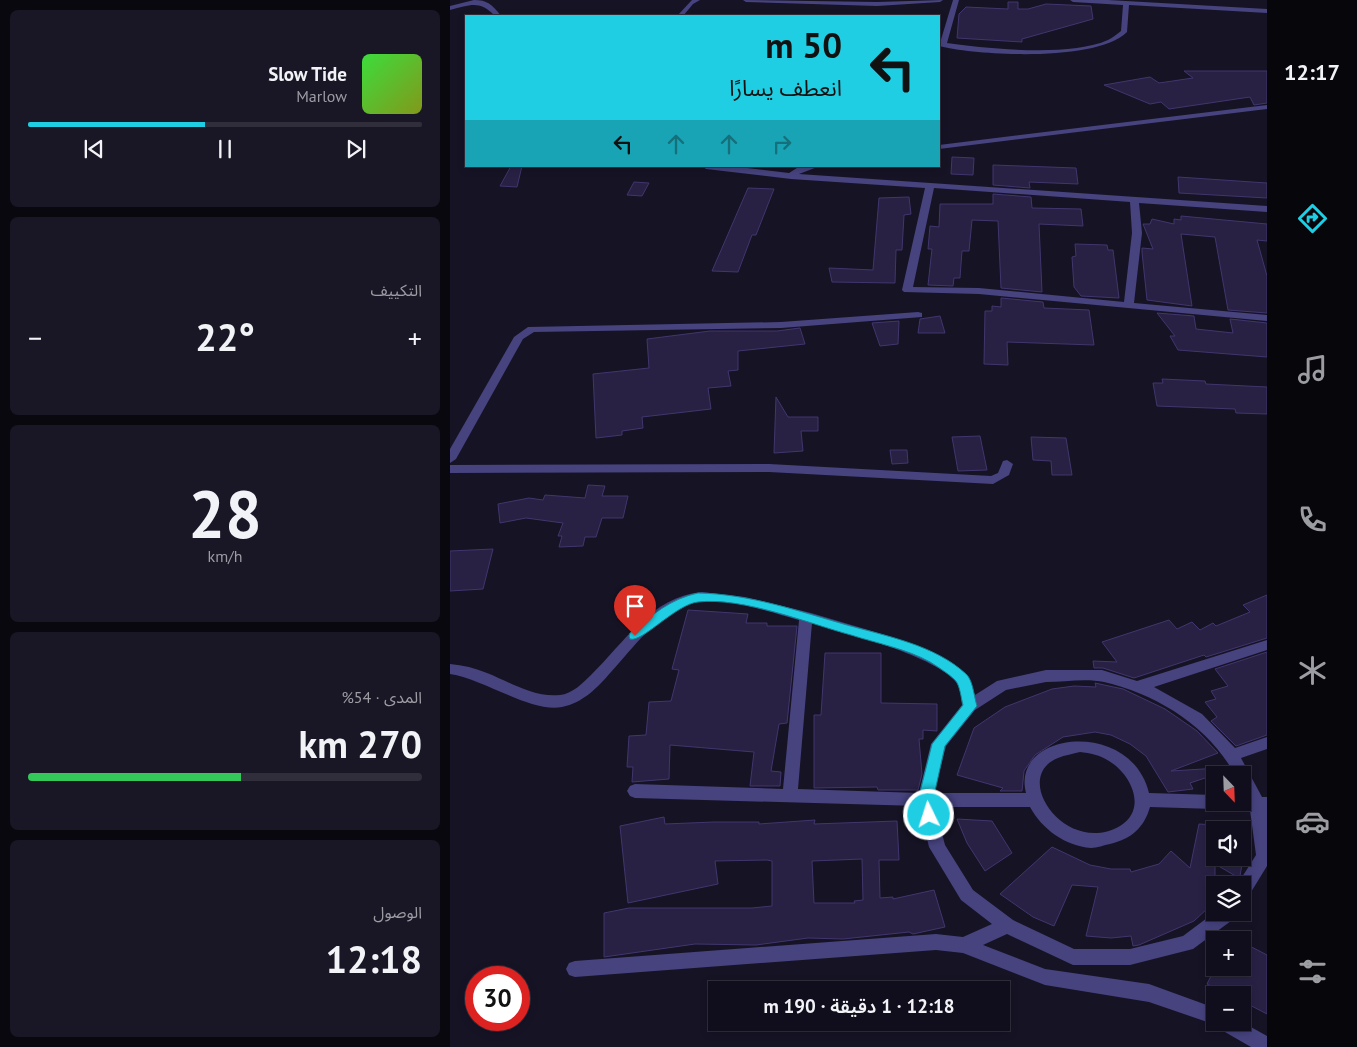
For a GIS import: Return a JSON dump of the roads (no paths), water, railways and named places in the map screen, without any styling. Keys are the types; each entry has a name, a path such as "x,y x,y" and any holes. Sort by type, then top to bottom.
{"street":[{"path":"450,8 480,0 489,5 497,15"},
{"path":"681,15 691,3 697,0"},
{"path":"746,0 877,4 940,0"},
{"path":"956,0 941,44 1049,51 1092,48 1113,42 1124,32 1126,4"},
{"path":"1073,0 1267,12"},
{"path":"940,147 1267,107"},
{"path":"714,167 830,179 1267,209"},
{"path":"791,176 800,169 811,167"},
{"path":"830,179 866,174 1267,202"},
{"path":"930,186 907,290 979,291 1267,318"},
{"path":"1129,306 1137,233 1134,199"},
{"path":"450,459 520,337 532,329 780,325 918,315"},
{"path":"450,469 769,468 993,480 1003,475 1007,464"},
{"path":"450,669 472,673 547,701 561,701 576,696 587,688 635,636 665,611 683,601 698,597 721,598 763,605 899,645 934,658 962,678 970,706"},
{"path":"790,796 806,618"},
{"path":"1136,686 1267,645"},
{"path":"1217,921 1187,943 1130,957 1073,957 1006,926 967,895 937,847 926,800 939,744 970,706 1002,684 1046,676 1102,676 1150,691 1197,718 1232,755 1262,804 1266,856 1251,878"},
{"path":"1232,755 1267,743"},
{"path":"1080,746 1103,750 1124,762 1138,780 1143,800 1139,816 1129,829 1107,839 1081,839 1056,828 1046,820 1033,800 1032,780 1040,762 1058,750 1080,746"},
{"path":"635,792 926,800 1033,800"},
{"path":"1143,800 1206,802"},
{"path":"964,945 1006,926"},
{"path":"575,969 936,942 964,945 1045,977 1149,994 1206,1012"},
{"path":"1240,1031 1267,1046"}]}
